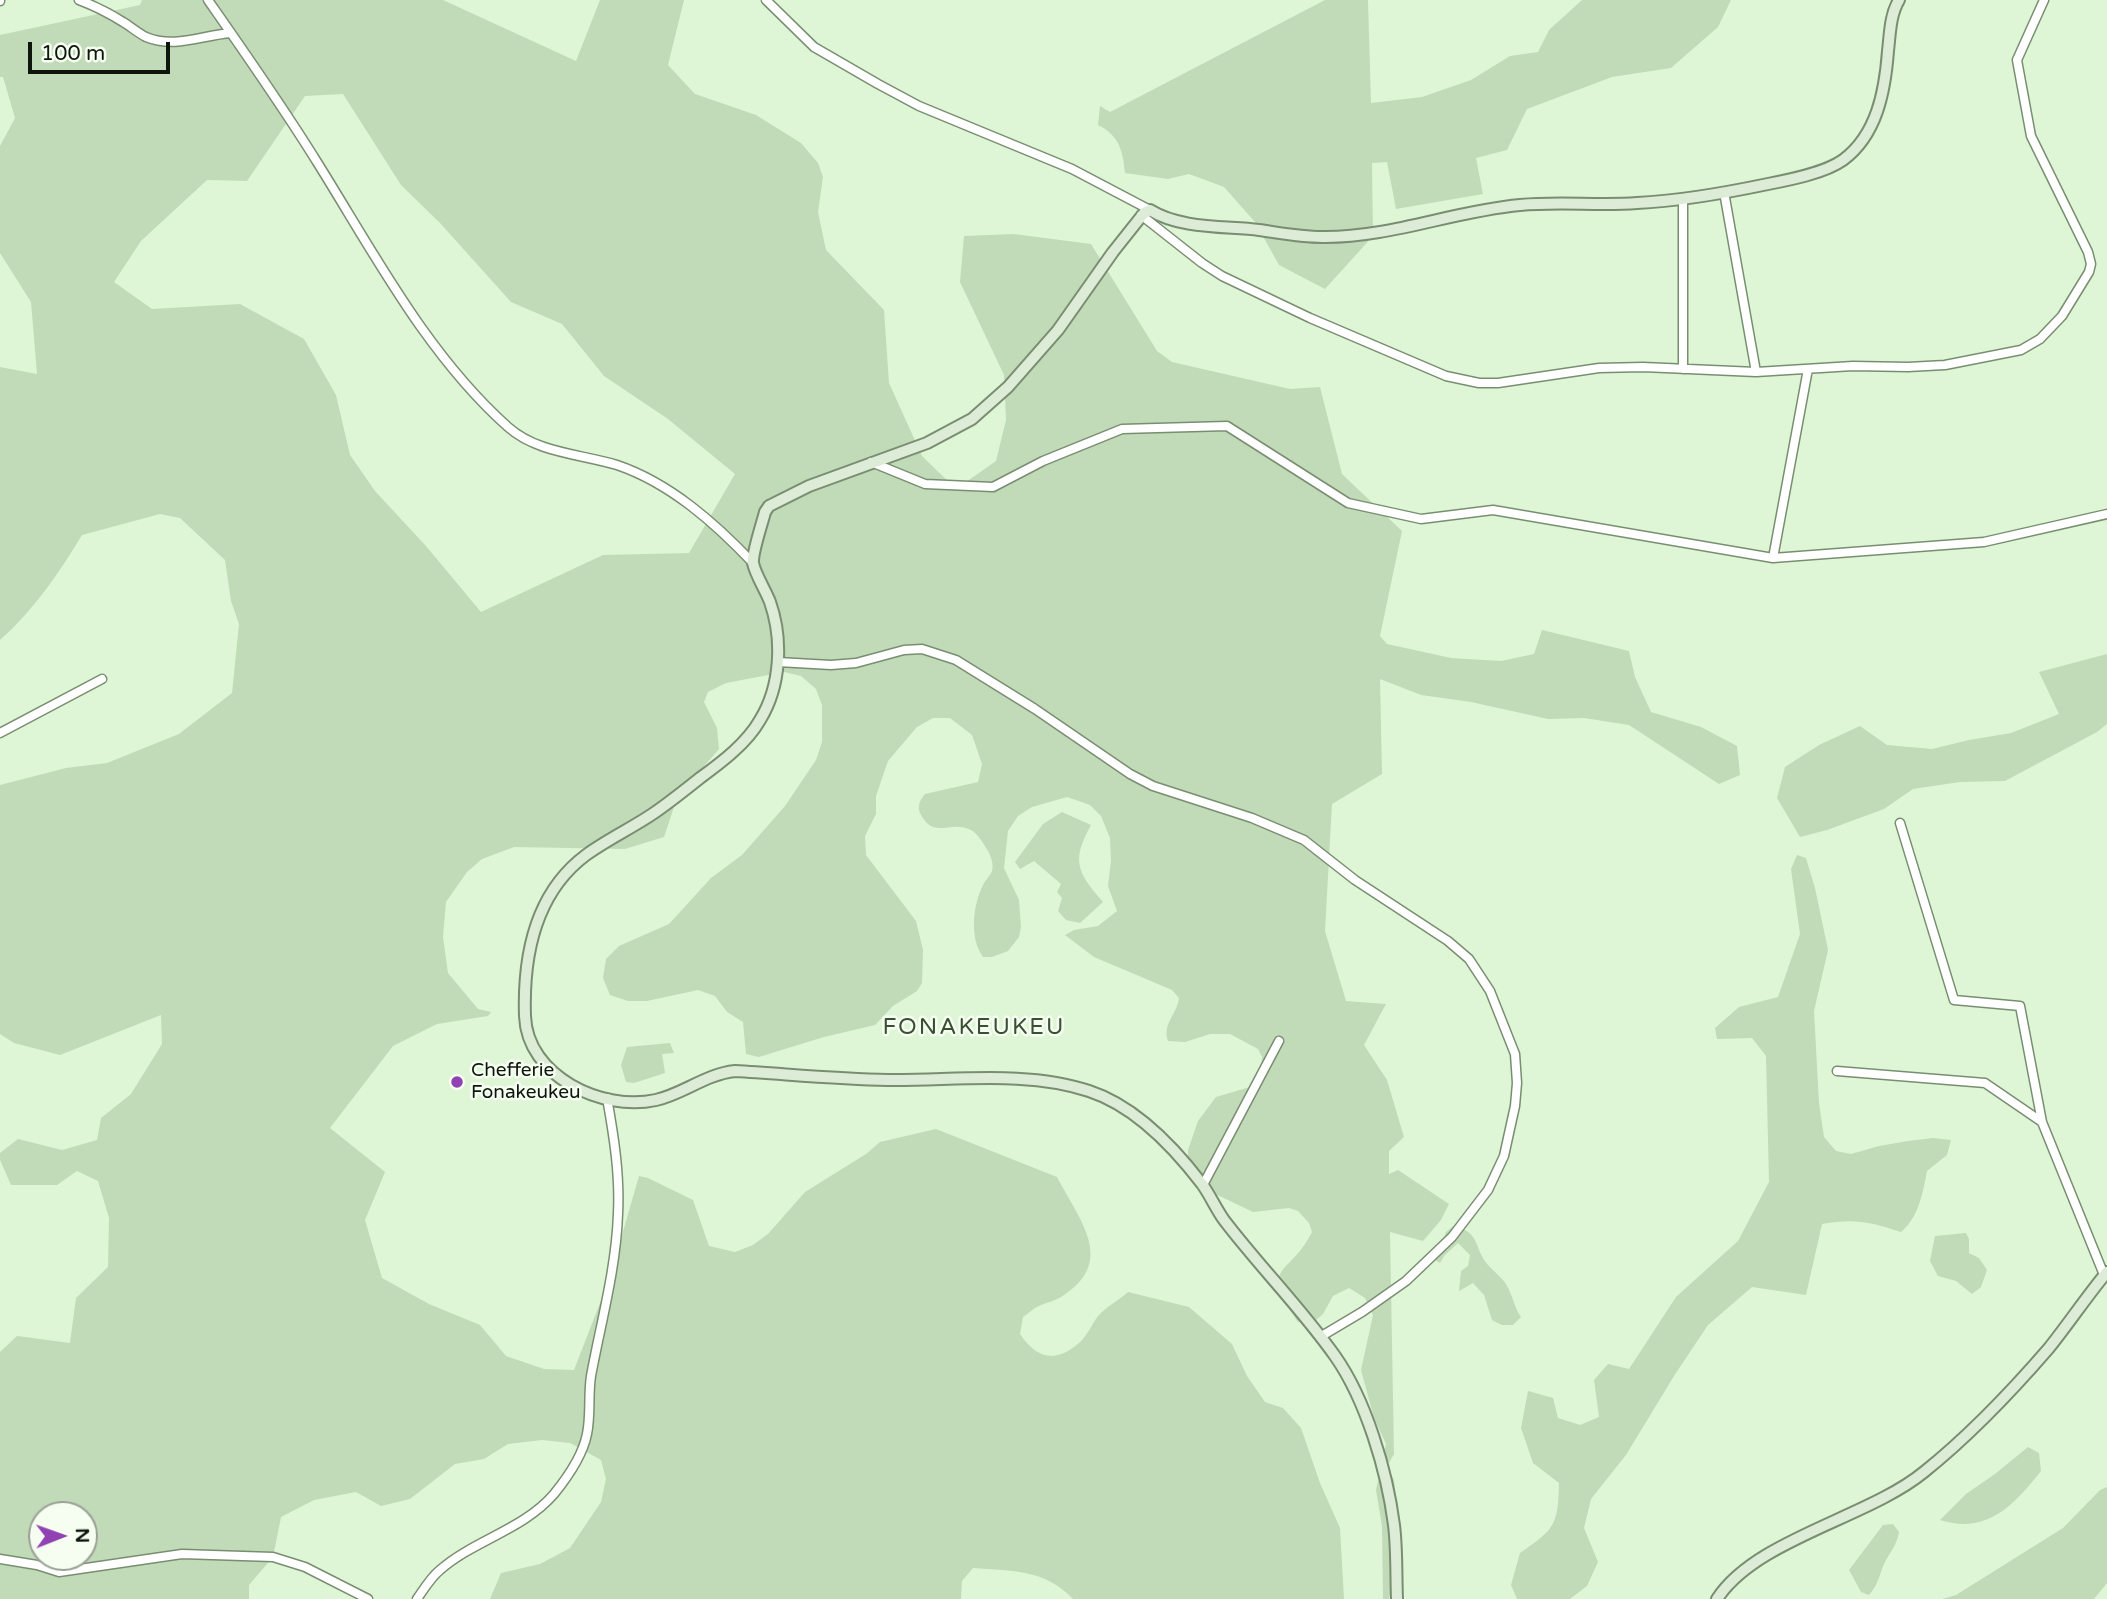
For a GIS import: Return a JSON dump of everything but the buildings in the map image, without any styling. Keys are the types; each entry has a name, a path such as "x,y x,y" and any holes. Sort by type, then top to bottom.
{"street":[{"path":"79,0 97,6 144,36 163,41 191,42 231,33"},
{"path":"208,0 316,161 383,271 443,356 491,410 519,436 535,444 617,466 660,485 683,500 753,563 773,609 778,639 778,662 769,703 750,735 706,774 653,813 586,855 558,882 536,924 526,969 525,1001 528,1034 539,1056 562,1080 576,1088 607,1098 657,1100 717,1075 735,1072 888,1080 993,1079 1061,1084 1093,1092 1138,1118 1168,1144 1203,1185 1222,1218 1321,1337 1346,1374 1375,1446 1394,1525 1397,1599"},
{"path":"766,0 814,47 878,85 981,133 1072,169 1146,212 1202,263 1222,276 1310,318 1446,376 1479,383 1498,383 1599,368 1756,372 1945,365 2021,350 2040,339 2062,316 2082,286 2091,264 2088,252 2031,135 2017,60 2044,0"},
{"path":"1146,212 1194,224 1325,237 1406,228 1474,212 1522,205 1637,204 1683,199 1785,181 1841,162 1868,134 1878,109 1890,26 1899,0"},
{"path":"1724,192 1756,372"},
{"path":"1683,199 1683,369"},
{"path":"753,563 765,512 769,506 809,486 951,432 972,419 1008,387 1059,330 1146,212"},
{"path":"1773,558 1808,369"},
{"path":"871,462 925,484 993,487 1042,461 1122,429 1227,426 1348,503 1421,519 1493,510 1773,558 1984,541 2107,514"},
{"path":"778,662 831,665 856,663 904,650 922,649 956,660 1035,709 1130,774 1153,786 1252,817 1304,840 1355,880 1448,941 1469,959 1490,991 1515,1054 1515,1106 1504,1156 1488,1190 1452,1237 1406,1281 1321,1337"},
{"path":"0,733 102,679"},
{"path":"1717,1599 1755,1563 1796,1539 1858,1511 1924,1472 1983,1418 2049,1348 2105,1273 2042,1122 2020,1006 1954,1000 1900,822"},
{"path":"1203,1185 1279,1041"},
{"path":"1838,1071 1985,1083 2042,1122"},
{"path":"417,1599 438,1571 510,1529 548,1500 575,1462 587,1436 589,1393 604,1319 618,1214 617,1166 607,1098"},
{"path":"0,1559 37,1565 59,1572 182,1555 272,1558 305,1567 368,1599"}],"green space":[{"path":"142,0 443,0 576,61 600,0 684,0 668,65 695,94 756,115 801,143 818,163 823,177 818,212 826,250 884,310 889,383 922,456 956,489 996,461 1006,420 1004,375 960,282 964,236 1014,234 1091,244 1157,351 1172,362 1290,389 1320,387 1342,474 1402,531 1380,636 1387,644 1451,658 1501,661 1534,654 1542,630 1629,651 1635,677 1651,712 1701,727 1737,746 1740,775 1719,784 1629,725 1584,718 1548,719 1471,702 1421,695 1380,679 1382,774 1332,804 1325,931 1346,1001 1386,1004 1364,1045 1387,1080 1404,1137 1389,1151 1389,1174 1398,1170 1449,1204 1441,1220 1423,1241 1390,1232 1394,1454 1386,1468 1394,1480 1401,1540 1389,1599 1383,1599 1382,1526 1376,1490 1386,1444 1374,1418 1361,1370 1373,1315 1365,1298 1349,1288 1333,1296 1323,1314 1316,1320 1298,1322 1280,1290 1279,1280 1281,1272 1312,1232 1309,1223 1298,1211 1289,1208 1253,1212 1209,1191 1188,1160 1188,1150 1198,1121 1216,1097 1260,1084 1262,1057 1258,1049 1230,1034 1210,1034 1185,1042 1168,1041 1168,1024 1179,998 1172,990 1094,957 1065,935 1074,930 1098,926 1117,911 1108,886 1110,838 1101,816 1090,805 1067,797 1032,807 1018,816 1008,831 1004,868 1019,900 1019,937 1008,951 992,957 983,957 976,940 974,921 980,893 992,871 990,856 973,831 963,827 931,826 925,821 919,808 925,794 978,782 982,764 972,735 950,718 933,718 917,727 888,761 876,796 876,814 865,836 866,855 916,921 923,950 922,983 917,991 893,1006 875,1025 759,1057 746,1054 743,1022 727,1012 715,996 698,990 647,1001 628,1001 610,995 603,978 606,959 619,946 669,924 711,878 742,855 785,806 816,760 822,742 822,705 816,689 801,676 784,672 726,683 708,692 704,702 717,728 719,749 681,793 664,837 625,849 514,847 482,859 467,872 446,902 443,937 448,973 478,1009 491,1012 488,1016 437,1024 393,1046 330,1128 385,1172 365,1220 382,1278 429,1304 480,1325 506,1356 544,1369 574,1370 610,1277 639,1176 693,1200 709,1246 735,1252 753,1245 768,1234 805,1192 866,1154 880,1142 936,1129 1057,1177 1083,1225 1091,1255 1088,1270 1078,1284 1061,1297 1039,1306 1023,1317 1020,1334 1039,1353 1054,1356 1070,1350 1082,1340 1101,1313 1128,1292 1189,1307 1232,1344 1247,1376 1265,1402 1283,1408 1301,1428 1320,1483 1340,1528 1344,1599 1073,1599 1051,1582 1027,1573 973,1568 962,1581 961,1599 490,1599 501,1573 540,1564 570,1548 601,1502 606,1479 601,1460 570,1443 542,1440 508,1444 484,1459 455,1464 410,1499 381,1506 356,1492 314,1500 281,1517 273,1557 249,1585 249,1599 0,1599 0,1352 17,1336 70,1343 76,1298 108,1267 109,1218 98,1181 77,1171 57,1185 11,1185 0,1160 0,1153 18,1139 62,1150 97,1140 101,1118 131,1094 162,1044 161,1015 60,1055 14,1043 0,1034 0,785 66,768 107,763 179,734 232,693 239,624 231,601 225,560 180,518 160,514 82,535 45,590 0,640 0,367 37,374 31,302 0,253 0,146 15,118 3,77 0,77 0,35 140,5","holes":["343,94 401,185 440,223 511,302 562,324 604,376 668,419 735,474 689,553 603,555 481,612 426,546 375,491 350,455 336,395 304,339 240,304 152,309 114,282 141,241 207,180 247,181 305,96"]},
{"path":"1325,0 1368,0 1371,103 1422,97 1471,80 1510,56 1538,52 1549,30 1582,0 1731,0 1718,27 1671,68 1612,77 1527,109 1507,150 1476,158 1483,194 1396,209 1387,162 1372,163 1373,236 1325,289 1279,265 1255,222 1224,187 1189,174 1168,179 1125,173 1119,145 1111,134 1098,125 1100,106 1110,112"},
{"path":"2107,654 2107,724 2097,732 2005,781 1960,782 1913,789 1884,809 1800,837 1777,798 1785,767 1819,745 1860,726 1887,745 1932,749 2011,733 2059,714 2039,672"},
{"path":"1062,812 1091,825 1081,848 1080,866 1087,882 1103,902 1080,923 1066,920 1058,911 1062,898 1057,892 1061,884 1034,861 1020,869 1015,862 1043,824"},
{"path":"1797,855 1806,858 1828,950 1814,1011 1819,1103 1824,1137 1836,1151 1851,1154 1908,1141 1933,1138 1951,1140 1947,1155 1927,1171 1916,1212 1901,1232 1862,1222 1822,1224 1806,1295 1752,1287 1708,1325 1626,1455 1591,1499 1584,1528 1598,1562 1587,1586 1570,1599 1517,1599 1511,1585 1520,1553 1541,1538 1552,1525 1557,1508 1559,1483 1533,1463 1521,1428 1528,1391 1553,1398 1558,1418 1580,1425 1599,1417 1594,1380 1608,1364 1629,1369 1676,1297 1738,1241 1769,1182 1766,1056 1752,1038 1717,1039 1715,1028 1739,1007 1778,997 1800,934 1791,869"},
{"path":"670,1043 674,1053 662,1054 665,1073 634,1083 626,1082 621,1065 627,1047"},
{"path":"1453,1226 1472,1236 1483,1258 1505,1283 1521,1317 1513,1325 1502,1325 1492,1320 1484,1295 1473,1283 1459,1291 1461,1271 1468,1266 1470,1255 1458,1243 1440,1263 1435,1260 1446,1232"},
{"path":"1966,1233 1969,1253 1979,1258 1987,1270 1981,1287 1972,1294 1956,1281 1938,1276 1930,1261 1935,1236"},
{"path":"2028,1447 2039,1453 2041,1471 2010,1505 1998,1514 1972,1523 1957,1524 1940,1520 1966,1494"},
{"path":"2107,1487 2107,1583 2094,1599 1942,1599 1956,1595 2063,1528 2100,1490"},
{"path":"1893,1524 1899,1532 1895,1545 1872,1591 1869,1595 1861,1592 1849,1570 1883,1525"}],"place":[{"name":"Chefferie Fonakeukeu","path":"457,1082"}],"district":[{"name":"FONAKEUKEU","path":"974,1028"}]}
